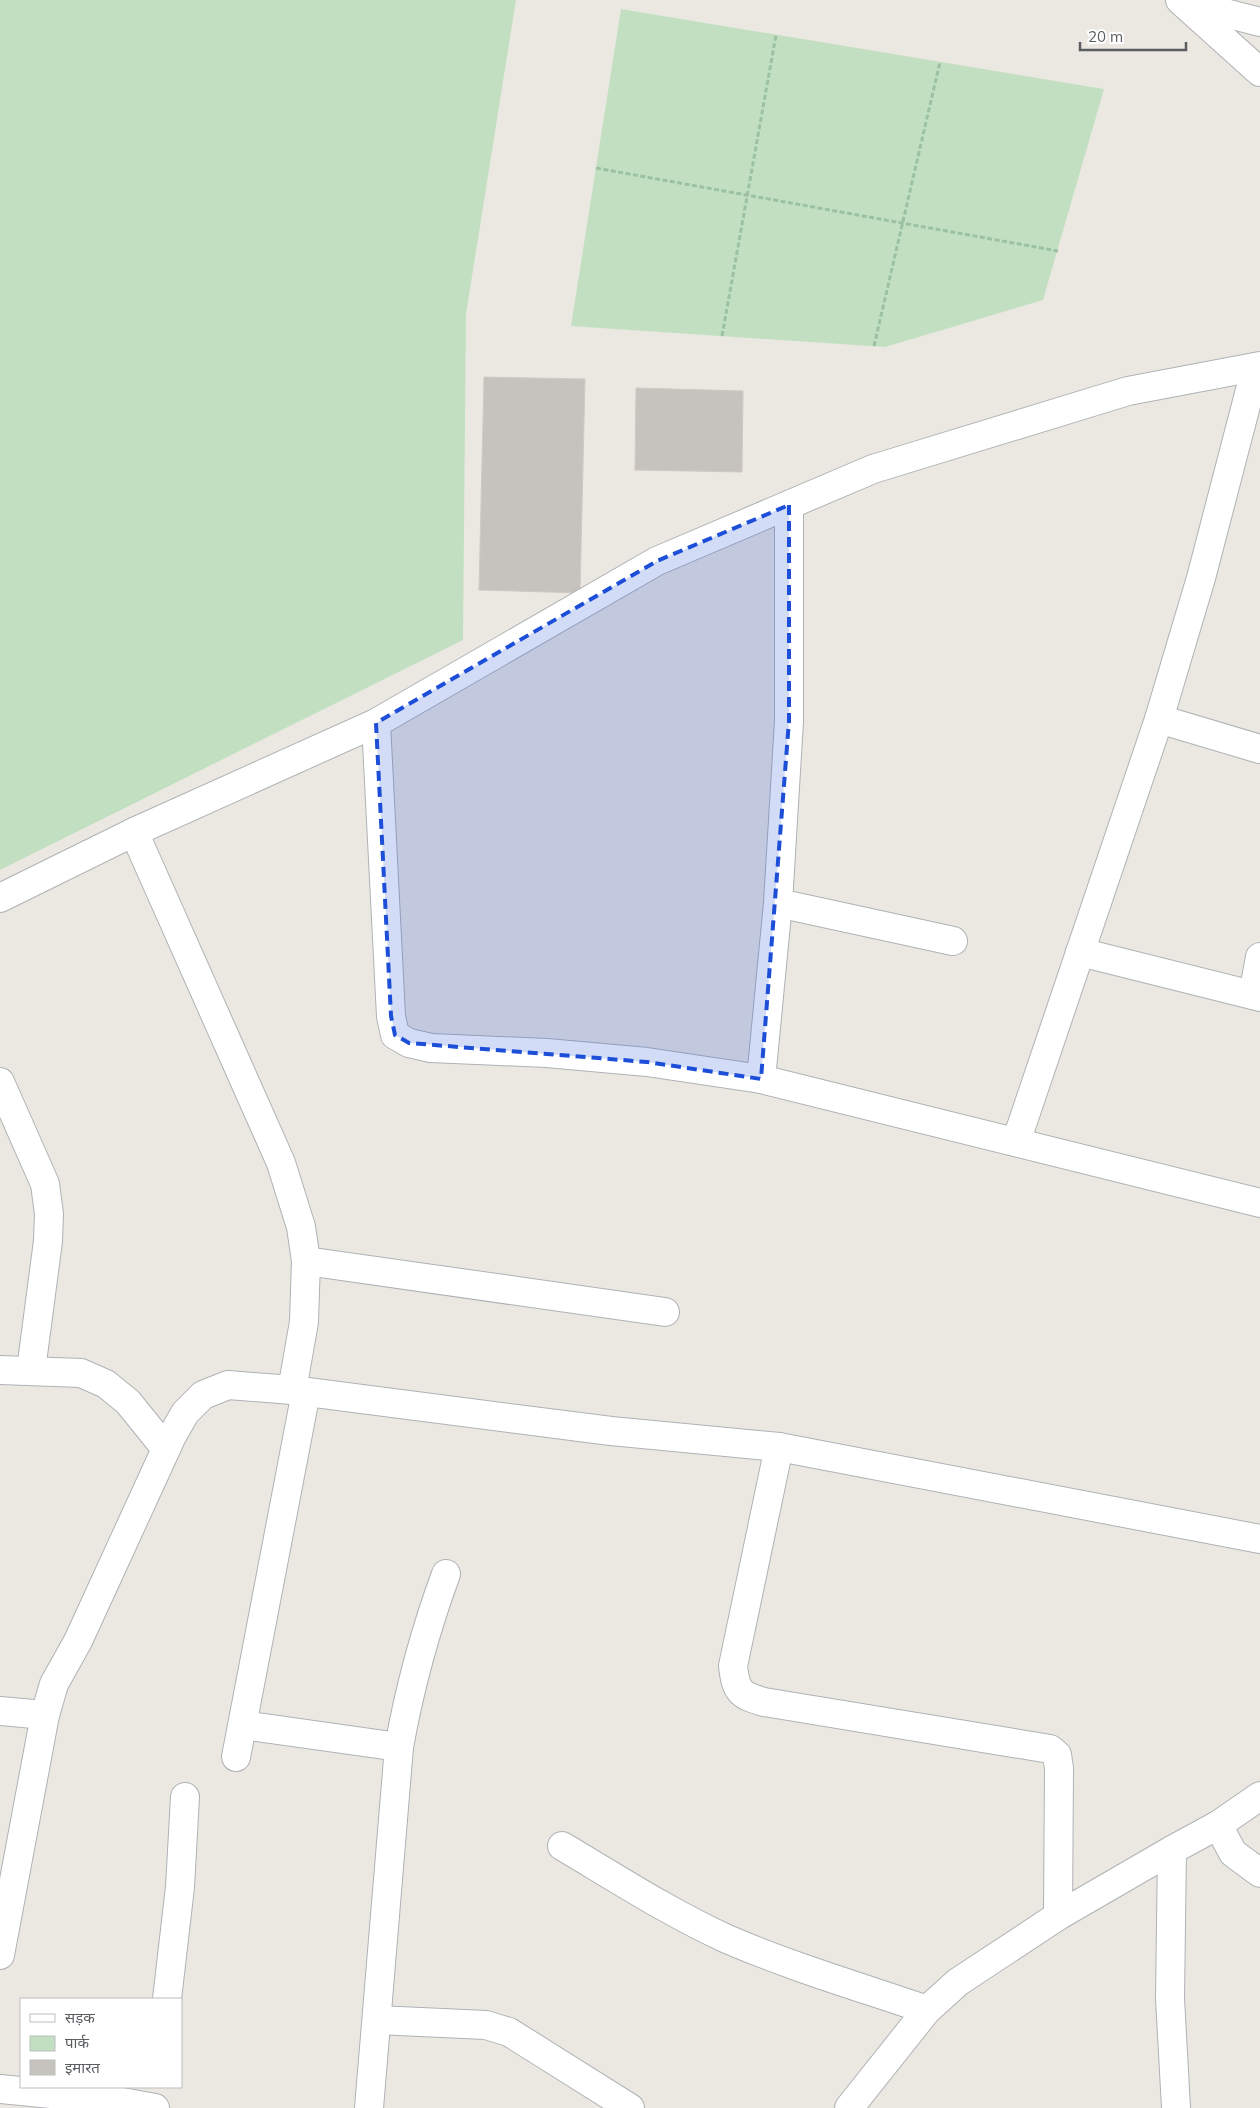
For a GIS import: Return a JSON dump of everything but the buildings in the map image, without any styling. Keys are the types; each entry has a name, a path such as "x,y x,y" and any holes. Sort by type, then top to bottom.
{"street":[{"path":"1182,1 1220,6 1260,22"},
{"path":"1182,1 1260,72"},
{"path":"0,898 134,832 376,723 657,562 873,469 1128,391 1258,366 1201,578 1158,719 1016,1142"},
{"path":"761,1079 778,903 789,721 789,505"},
{"path":"1158,719 1260,749"},
{"path":"376,723 391,1016 396,1035 409,1044 431,1048 547,1053 627,1060 761,1079 1260,1203"},
{"path":"134,832 281,1163 301,1227 306,1261 299,1391 236,1757"},
{"path":"778,903 953,941"},
{"path":"1080,952 1256,996 1260,957"},
{"path":"0,1082 45,1184 49,1214 48,1241 31,1370"},
{"path":"306,1261 665,1312"},
{"path":"0,1370 31,1370 81,1374 106,1384 128,1402 166,1449"},
{"path":"0,1955 45,1714 54,1684 78,1641 166,1449 185,1413 203,1395 228,1385 299,1391 611,1431 779,1447 1260,1539"},
{"path":"779,1447 733,1666 735,1683 745,1696 764,1702 1050,1749 1057,1755 1059,1768 1058,1916"},
{"path":"369,2108 399,1747 408,1696 425,1629 446,1574"},
{"path":"0,1711 45,1714"},
{"path":"242,1724 399,1747"},
{"path":"849,2108 927,2010 958,1982 1058,1916 1172,1850 1218,1826 1260,1796"},
{"path":"167,1998 180,1887 185,1797"},
{"path":"1218,1826 1233,1852 1260,1873"},
{"path":"562,1846 666,1907 727,1938 779,1959 927,2010"},
{"path":"1172,1850 1170,1998 1176,2108"},
{"path":"377,2020 486,2025 509,2032 630,2108"},
{"path":"0,2089 111,2100 155,2108 157,2088"}],"path":[{"path":"722,336 776,35"},
{"path":"874,346 940,62"},
{"path":"596,168 1058,251"}],"highlighted area":[{"path":"789,505 789,721 761,1079 647,1062 409,1043 395,1035 391,1016 376,723 657,561"}],"green space":[{"path":"0,0 516,0 466,314 463,640 0,870"},
{"path":"621,9 1104,89 1043,300 885,347 571,326"}]}
